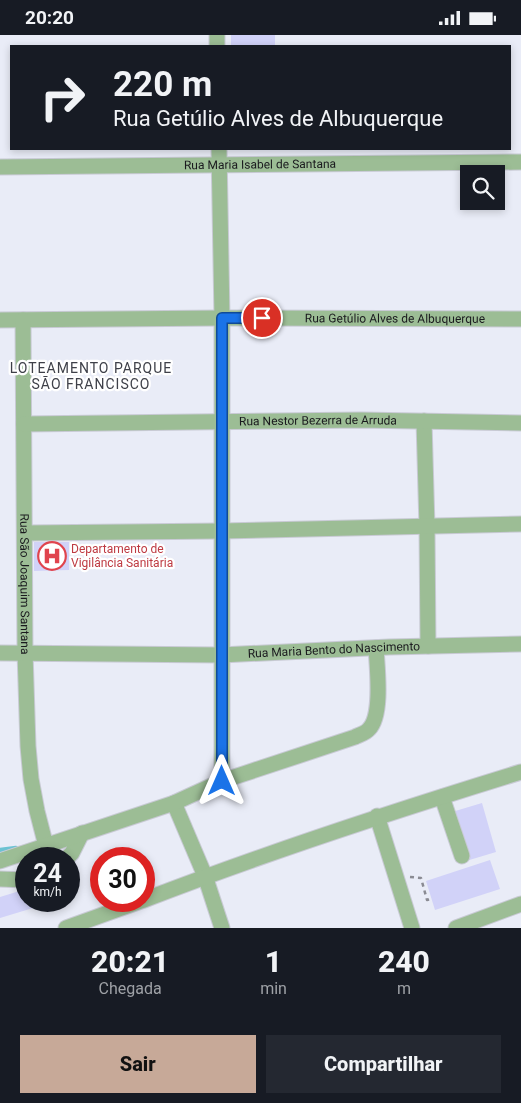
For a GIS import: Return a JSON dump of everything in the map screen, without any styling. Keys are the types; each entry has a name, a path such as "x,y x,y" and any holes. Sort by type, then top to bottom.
{"street":[{"path":"219,150 222,318 222,781"},
{"name":"Rua Maria Isabel de Santana","path":"0,167 521,162"},
{"name":"Rua Getúlio Alves de Albuquerque","path":"0,320 222,318 521,319"},
{"name":"Rua São Joaquim Santana","path":"23,319 26,533 25,653 28,746 31,779 46,846"},
{"path":"424,421 428,646"},
{"name":"Rua Nestor Bezerra de Arruda","path":"24,424 424,421 521,423"},
{"path":"26,533 221,531 521,524"},
{"name":"Rua Maria Bento do Nascimento","path":"0,653 221,655 521,644"},
{"path":"0,861 174,803 222,781 355,737 369,729 376,715 378,699 376,648"},
{"path":"155,896 206,876 377,816 521,772"},
{"path":"442,797 462,856"},
{"path":"174,803 206,876 222,928"},
{"path":"377,816 412,928"},
{"path":"75,847 82,833"},
{"path":"0,879 15,881"},
{"path":"456,928 521,904"},
{"path":"66,928 112,912"}],"path":[{"path":"396,877 421,878 427,900 432,899"}],"building":[{"path":"231,35 275,35 275,45 231,45"},
{"name":"Departamento de Vigilância Sanitária","path":"34,542 69,542 69,570 34,571"},
{"path":"482,803 496,852 466,861 452,812"},
{"path":"490,860 500,889 435,910 426,881"},
{"path":"15,892 15,912 20,912 0,918 0,897"}],"waterway":[{"path":"0,850 15,848"}],"place":[{"name":"Departamento de Vigilância Sanitária","path":"52,556"}],"district":[{"name":"LOTEAMENTO PARQUE SÃO FRANCISCO","path":"91,376"}],"route":[{"path":"222,781 222,318 262,318"}]}
